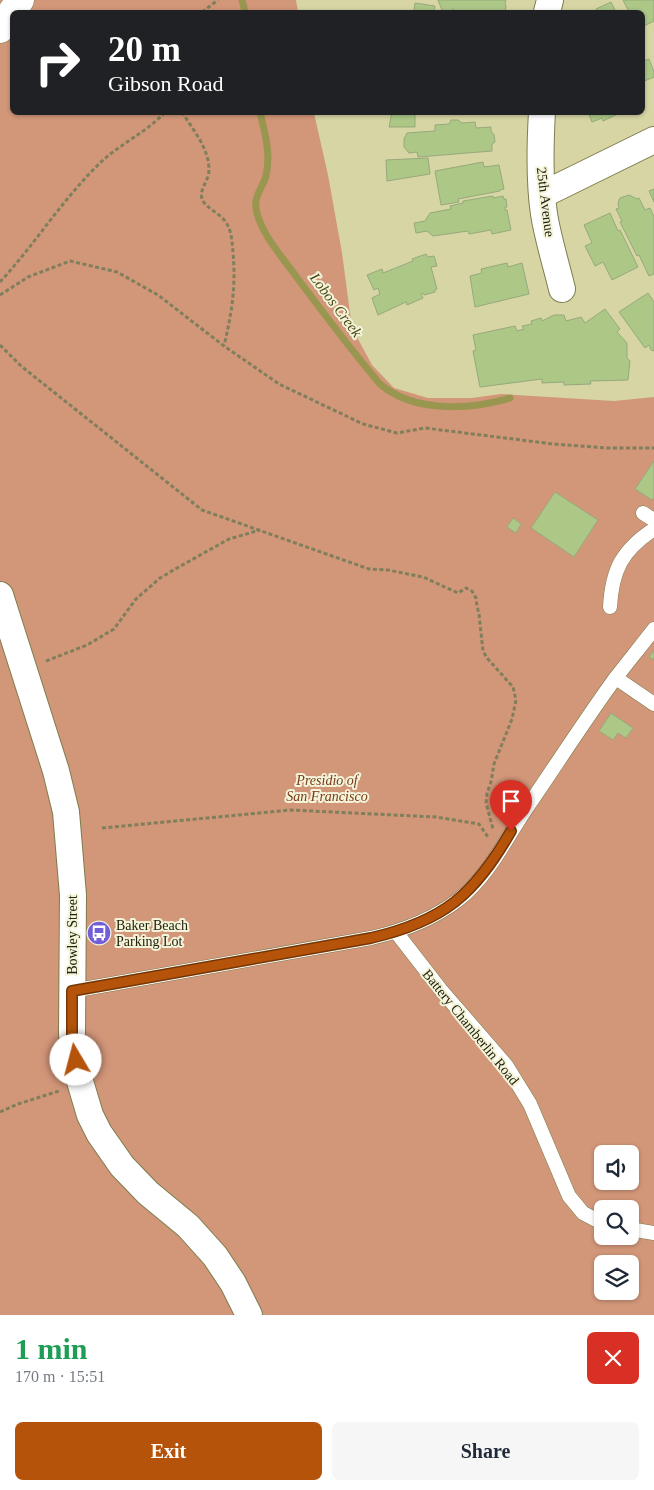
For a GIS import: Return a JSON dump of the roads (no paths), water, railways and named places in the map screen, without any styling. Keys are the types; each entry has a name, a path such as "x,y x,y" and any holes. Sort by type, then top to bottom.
{"main road":[{"path":"0,29 10,14"}],"street":[{"name":"25th Avenue","path":"542,115 540,165 542,195 562,290"},
{"path":"542,195 654,140"},
{"name":"Bowley Street","path":"0,595 56,771 66,812 73,895 72,1035 84,1097 109,1150 134,1180 188,1226 215,1256 233,1283 248,1315"}],"lane":[{"path":"610,607 611,590 617,567 630,548 654,529"},
{"path":"72,991 371,938 396,932 429,919 458,900 481,878 521,816 616,678 654,629"},
{"path":"616,678 654,704"},
{"name":"Battery Chamberlin Road","path":"396,932 441,990 506,1065 530,1104 569,1196 583,1213 594,1219"},
{"path":"639,1230 654,1233"}],"waterway":[{"name":"Lobos Creek","path":"242,0 244,10"},
{"name":"Lobos Creek","path":"261,115 268,159 266,176 257,196 256,208 258,217 273,245 348,345 380,384 409,400 443,406 478,405 510,398"}],"place":[{"name":"Baker Beach Parking Lot","path":"99,933"}],"park label":[{"name":"Presidio of San Francisco","path":"327,788"}]}
